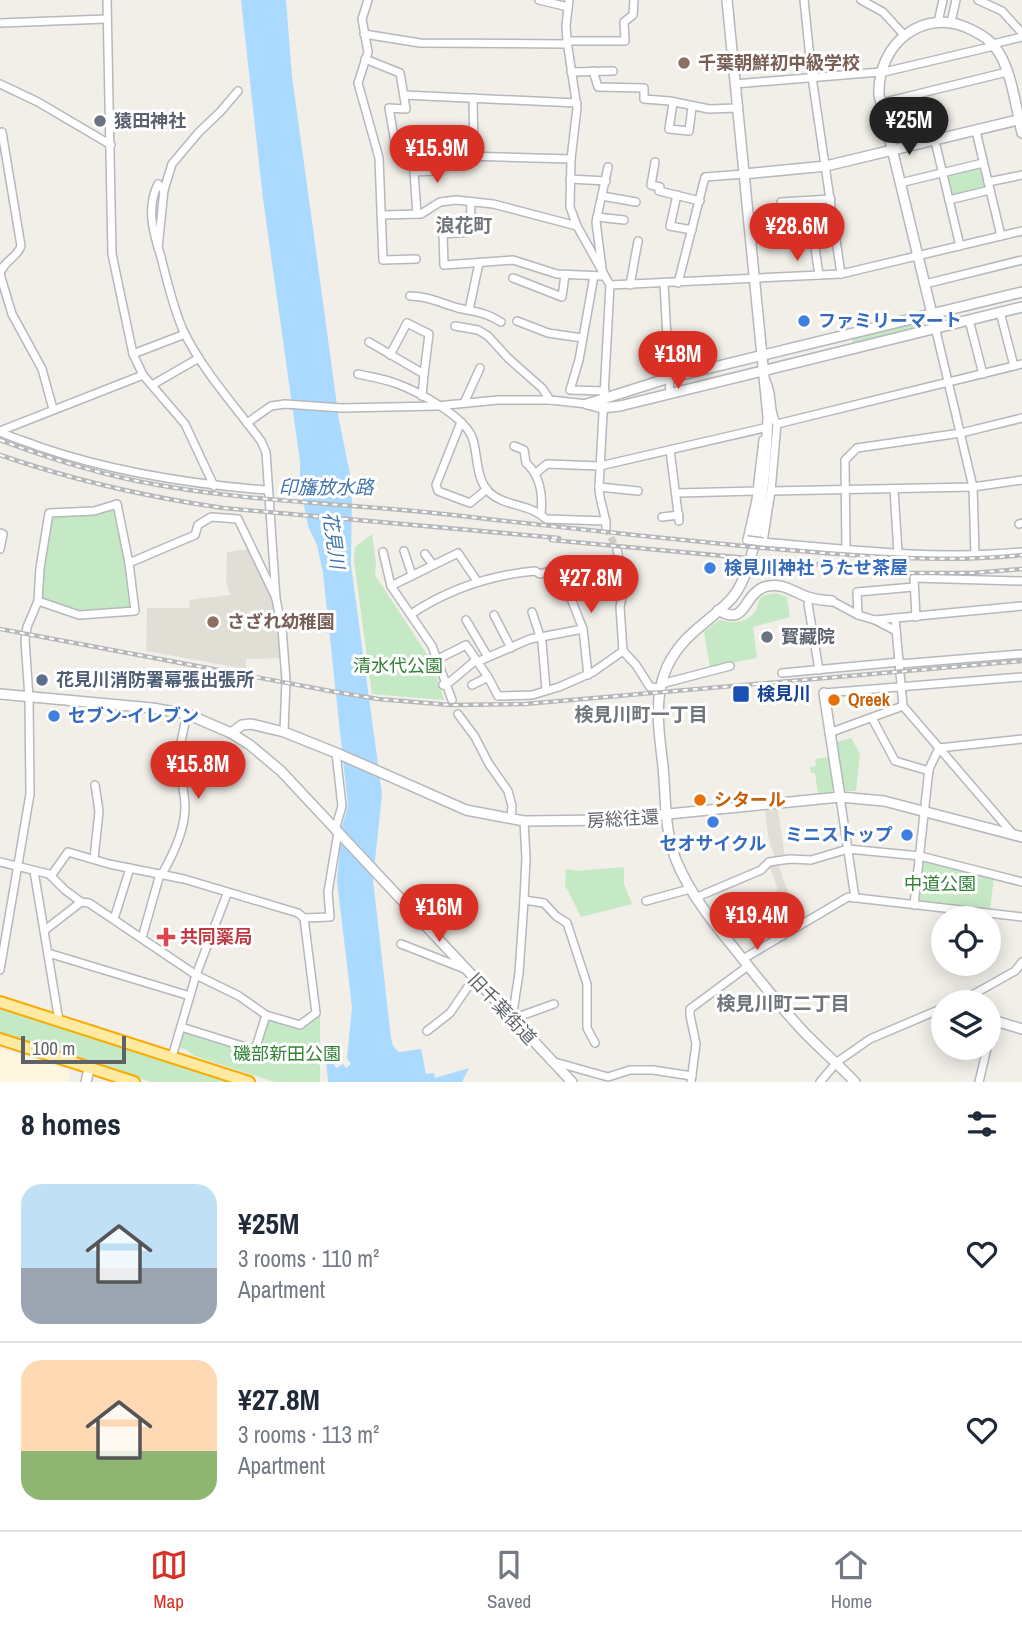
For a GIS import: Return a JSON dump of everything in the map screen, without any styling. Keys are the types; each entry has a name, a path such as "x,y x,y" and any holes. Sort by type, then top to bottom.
{"highway":[{"path":"0,1002 249,1082"},
{"path":"0,1039 134,1082"}],"street":[{"path":"107,0 112,254 117,287 133,354 143,375 185,424 214,486"},
{"path":"368,0 362,19 368,52 358,83 379,158 383,260 416,259"},
{"path":"539,0 568,4 567,42 577,103 571,159 570,207 576,226 587,241 599,276 610,285 841,274 1022,231"},
{"path":"364,34 421,43 625,41 624,22 633,15 635,0"},
{"path":"727,0 768,417 760,513 749,561 738,589 731,599 684,639 660,686 659,734 666,814 840,797 884,801 1017,835"},
{"path":"804,0 812,77 841,274"},
{"path":"861,0 883,12 904,35"},
{"path":"938,22 943,0"},
{"path":"951,22 956,0"},
{"path":"735,84 880,73 994,45 1022,35 1002,10 978,0"},
{"path":"0,23 106,19"},
{"path":"975,554 974,487 881,103 880,73 888,54 904,35 923,26 951,22 966,27 994,45 1007,72 1022,133"},
{"path":"365,59 400,73 406,109 389,108 397,154 571,159"},
{"path":"593,71 598,88 644,88 644,99 692,107 737,108"},
{"path":"603,71 608,88"},
{"path":"571,72 613,71"},
{"path":"881,103 1007,72"},
{"path":"0,84 38,102 111,145"},
{"path":"158,248 164,190 172,164 238,91"},
{"path":"404,95 577,103"},
{"path":"473,99 474,156"},
{"path":"673,103 669,129 689,131 692,107"},
{"path":"678,283 705,177 827,166 1020,119"},
{"path":"976,131 1001,236"},
{"path":"2,132 21,248 3,265 0,274 12,314 43,369 53,409"},
{"path":"935,141 961,246"},
{"path":"418,214 414,172 433,171 432,155"},
{"path":"655,162 651,185 660,187 659,191 700,201"},
{"path":"900,183 984,163"},
{"path":"605,394 570,390 579,360 588,305 599,276 597,217 608,167"},
{"path":"949,200 1022,175"},
{"path":"570,179 606,181"},
{"path":"164,190 158,184 151,198 153,228 178,318 199,358 261,441 268,463 276,599 282,628 286,680 284,732"},
{"path":"677,195 670,226 692,230"},
{"path":"602,196 636,201"},
{"path":"781,202 831,199"},
{"path":"381,215 418,214 447,200 493,204 576,226"},
{"path":"471,202 470,232 443,234 444,265 513,260 565,275 599,276"},
{"path":"597,217 624,220"},
{"path":"819,275 812,227 834,225"},
{"path":"751,236 779,233"},
{"path":"629,285 638,241"},
{"path":"925,284 1022,260"},
{"path":"468,310 480,263"},
{"path":"513,278 562,297 565,275"},
{"path":"664,283 670,394"},
{"path":"358,374 396,383 422,396 461,422 473,439 480,477 487,489 499,498 534,509 546,519 606,525 599,487 610,285"},
{"path":"587,404 605,394 669,377 1022,292"},
{"path":"410,296 430,297 468,310 484,312 501,322"},
{"path":"247,423 271,406 285,404 342,408 550,400 603,408 620,406 763,374 850,349 1022,307"},
{"path":"778,424 1018,365 1000,312"},
{"path":"969,320 983,374"},
{"path":"517,321 548,333 582,338"},
{"path":"390,355 407,323 429,334 422,396"},
{"path":"455,326 478,330 488,336 542,388 550,400"},
{"path":"133,354 185,334"},
{"path":"846,335 850,349"},
{"path":"369,342 425,374"},
{"path":"152,385 199,358"},
{"path":"464,403 480,368"},
{"path":"763,374 770,388 773,419 778,424"},
{"path":"763,374 761,390 764,428 757,491 747,540 898,553 1022,552"},
{"path":"0,431 143,375"},
{"path":"846,549 845,460 857,448 961,433 1022,418"},
{"path":"461,422 436,485 438,491 470,503 487,489"},
{"path":"763,542 778,424"},
{"path":"535,474 547,464 600,466 764,428"},
{"path":"0,431 65,455 106,466 214,486 266,490"},
{"path":"514,446 524,450 526,463 535,474 543,499 541,513"},
{"path":"662,517 679,518 670,450"},
{"path":"771,491 974,487 1022,480"},
{"path":"599,487 638,491"},
{"path":"894,489 898,553"},
{"path":"677,493 757,491"},
{"path":"0,970 30,794 29,698 25,640 31,613 38,601 49,513 94,511 117,504 135,611 79,615 38,601"},
{"path":"129,563 195,535 198,525 211,517 238,519 276,599"},
{"path":"0,533 3,534 0,549"},
{"path":"617,549 624,575 620,607 623,651 650,687 730,666"},
{"path":"404,551 412,575"},
{"path":"383,552 391,586 438,659 444,684 452,700"},
{"path":"391,586 458,553 477,581"},
{"path":"425,554 433,565"},
{"path":"411,614 477,581 512,573 534,571 540,574 600,563 604,576 624,575"},
{"path":"559,569 583,629 587,676"},
{"path":"916,617 914,579 1022,581"},
{"path":"718,610 728,616 736,615 743,611 747,601 757,591 772,585 782,586 818,600 832,601 896,631"},
{"path":"858,615 857,592 914,587"},
{"path":"808,604 819,670"},
{"path":"875,620 1022,606"},
{"path":"531,612 542,642 546,690"},
{"path":"494,615 511,648"},
{"path":"895,618 903,706 1017,835"},
{"path":"466,620 488,657"},
{"path":"444,684 477,661 538,637 583,629"},
{"path":"438,659 466,645 498,696 532,695 587,676 623,651"},
{"path":"782,673 1022,654"},
{"path":"472,685 488,677"},
{"path":"855,898 824,693 1022,677"},
{"path":"0,694 152,708 187,714 231,733 250,745 281,771 338,832"},
{"path":"830,733 903,706"},
{"path":"142,938 161,874 176,847 183,823 185,807 179,756 187,714"},
{"path":"458,714 508,791 512,806 511,819"},
{"path":"872,718 895,761 929,771"},
{"path":"51,876 68,852 184,879 298,913 304,918 330,917 328,892 342,806 338,753 284,732 251,724 243,725 231,733"},
{"path":"939,748 1022,739"},
{"path":"914,905 929,771 939,748"},
{"name":"房総往還","path":"338,753 466,810 511,819 585,821 666,814 676,859 695,898 803,1031 855,1082"},
{"path":"94,859 99,811 95,785"},
{"path":"524,821 524,900 519,973 512,1019 554,1004"},
{"name":"旧千葉街道","path":"338,832 572,1082"},
{"path":"695,898 761,870 769,862 811,860 848,849 919,856 1022,882"},
{"path":"0,862 51,876 81,902 114,919 196,975 239,996 266,1015 300,1026 316,1013 304,918"},
{"path":"114,919 130,868"},
{"path":"34,871 59,1021"},
{"path":"646,901 690,889"},
{"path":"172,1057 196,975 227,894"},
{"path":"551,1061 608,1077 630,1070 653,1070 692,1079 696,1044 690,1009 745,962 848,897 1022,917"},
{"path":"524,900 544,903 567,923 587,984 587,1028 595,1043"},
{"path":"45,930 81,902"},
{"path":"0,907 10,910"},
{"path":"401,944 466,970"},
{"path":"48,953 190,996"},
{"path":"980,990 1022,965"},
{"path":"426,1031 450,1013 474,978"},
{"path":"820,1082 837,1062 870,1039 931,1013"},
{"path":"181,1027 256,1050 266,1015"},
{"path":"1001,1023 1022,1029"},
{"path":"980,1082 985,1060"},
{"path":"86,1082 89,1069"}],"shaded area":[{"name":"さざれ幼稚園","path":"249,549 276,605 283,658 246,659 246,669 146,651 147,608 190,608 189,600 230,595 226,582 227,552"},
{"path":"778,810 785,858 775,859 768,836 765,811"},
{"path":"777,862 791,899 771,907 766,895 778,890 769,865"},
{"path":"0,1049 63,1068 68,1071 70,1082 0,1082"}],"green space":[{"path":"980,167 986,189 953,197 946,177"},
{"path":"926,318 930,322 928,327 856,345 852,341 852,337"},
{"path":"114,507 128,567 132,607 79,613 42,598 40,595 50,517"},
{"name":"清水代公園","path":"372,534 375,575 432,662 444,700 372,694 354,560 355,547"},
{"path":"776,593 787,597 790,617 753,627 757,658 710,667 704,632 719,620 735,622 749,618 761,598"},
{"path":"851,738 860,754 856,791 847,791 842,787 836,742"},
{"path":"829,757 834,788 830,792 818,793 815,773 811,773 810,767 816,766 815,759"},
{"name":"中道公園","path":"925,860 994,877 990,906 922,903 918,898 922,862"},
{"path":"624,867 624,884 632,904 581,917 565,885 566,869 577,871"},
{"path":"0,1007 229,1082 150,1082 0,1032"},
{"name":"磯部新田公園","path":"320,1014 320,1082 275,1082 194,1056 179,1047 186,1032 257,1054 271,1020 301,1029"}],"water":[{"name":"印旛放水路","path":"241,0 286,0 292,77 339,420 352,484 351,565 382,794 373,880 391,1038 393,1046 399,1052 421,1049 426,1074 434,1073 435,1078 469,1068 462,1082 328,1082 326,1060 330,1060 337,1068 343,1064 346,1068 351,1064 347,1058 352,1007 337,881 342,826 348,806 323,573 317,545 308,526 300,484 300,461 263,199"}],"tunnel":[{"path":"606,528 617,549"}],"railway":[{"path":"0,440 102,473 215,493 763,548 892,558 957,559 1022,555"},
{"path":"0,455 110,487 223,508 559,538"},
{"path":"551,540 909,573 972,573 1022,569"},
{"path":"0,629 330,691 378,699 450,705 525,704 1022,661"}],"place":[{"name":"千葉朝鮮初中級学校","path":"684,63"},
{"name":"猿田神社","path":"100,121"},
{"name":"ファミリーマート","path":"804,321"},
{"name":"検見川神社 うたせ茶屋","path":"710,568"},
{"name":"さざれ幼稚園","path":"213,622"},
{"name":"寳藏院","path":"767,637"},
{"name":"花見川消防署幕張出張所","path":"42,680"},
{"name":"検見川","path":"741,694"},
{"name":"Qreek","path":"834,700"},
{"name":"セブン-イレブン","path":"54,716"},
{"name":"シタール","path":"700,800"},
{"name":"セオサイクル","path":"713,822"},
{"name":"ミニストップ","path":"907,835"},
{"name":"共同薬局","path":"166,937"}],"district":[{"name":"浪花町","path":"464,225"},
{"name":"検見川町一丁目","path":"641,714"},
{"name":"検見川町二丁目","path":"783,1003"}],"water label":[{"name":"花見川","path":"334,540"}]}
